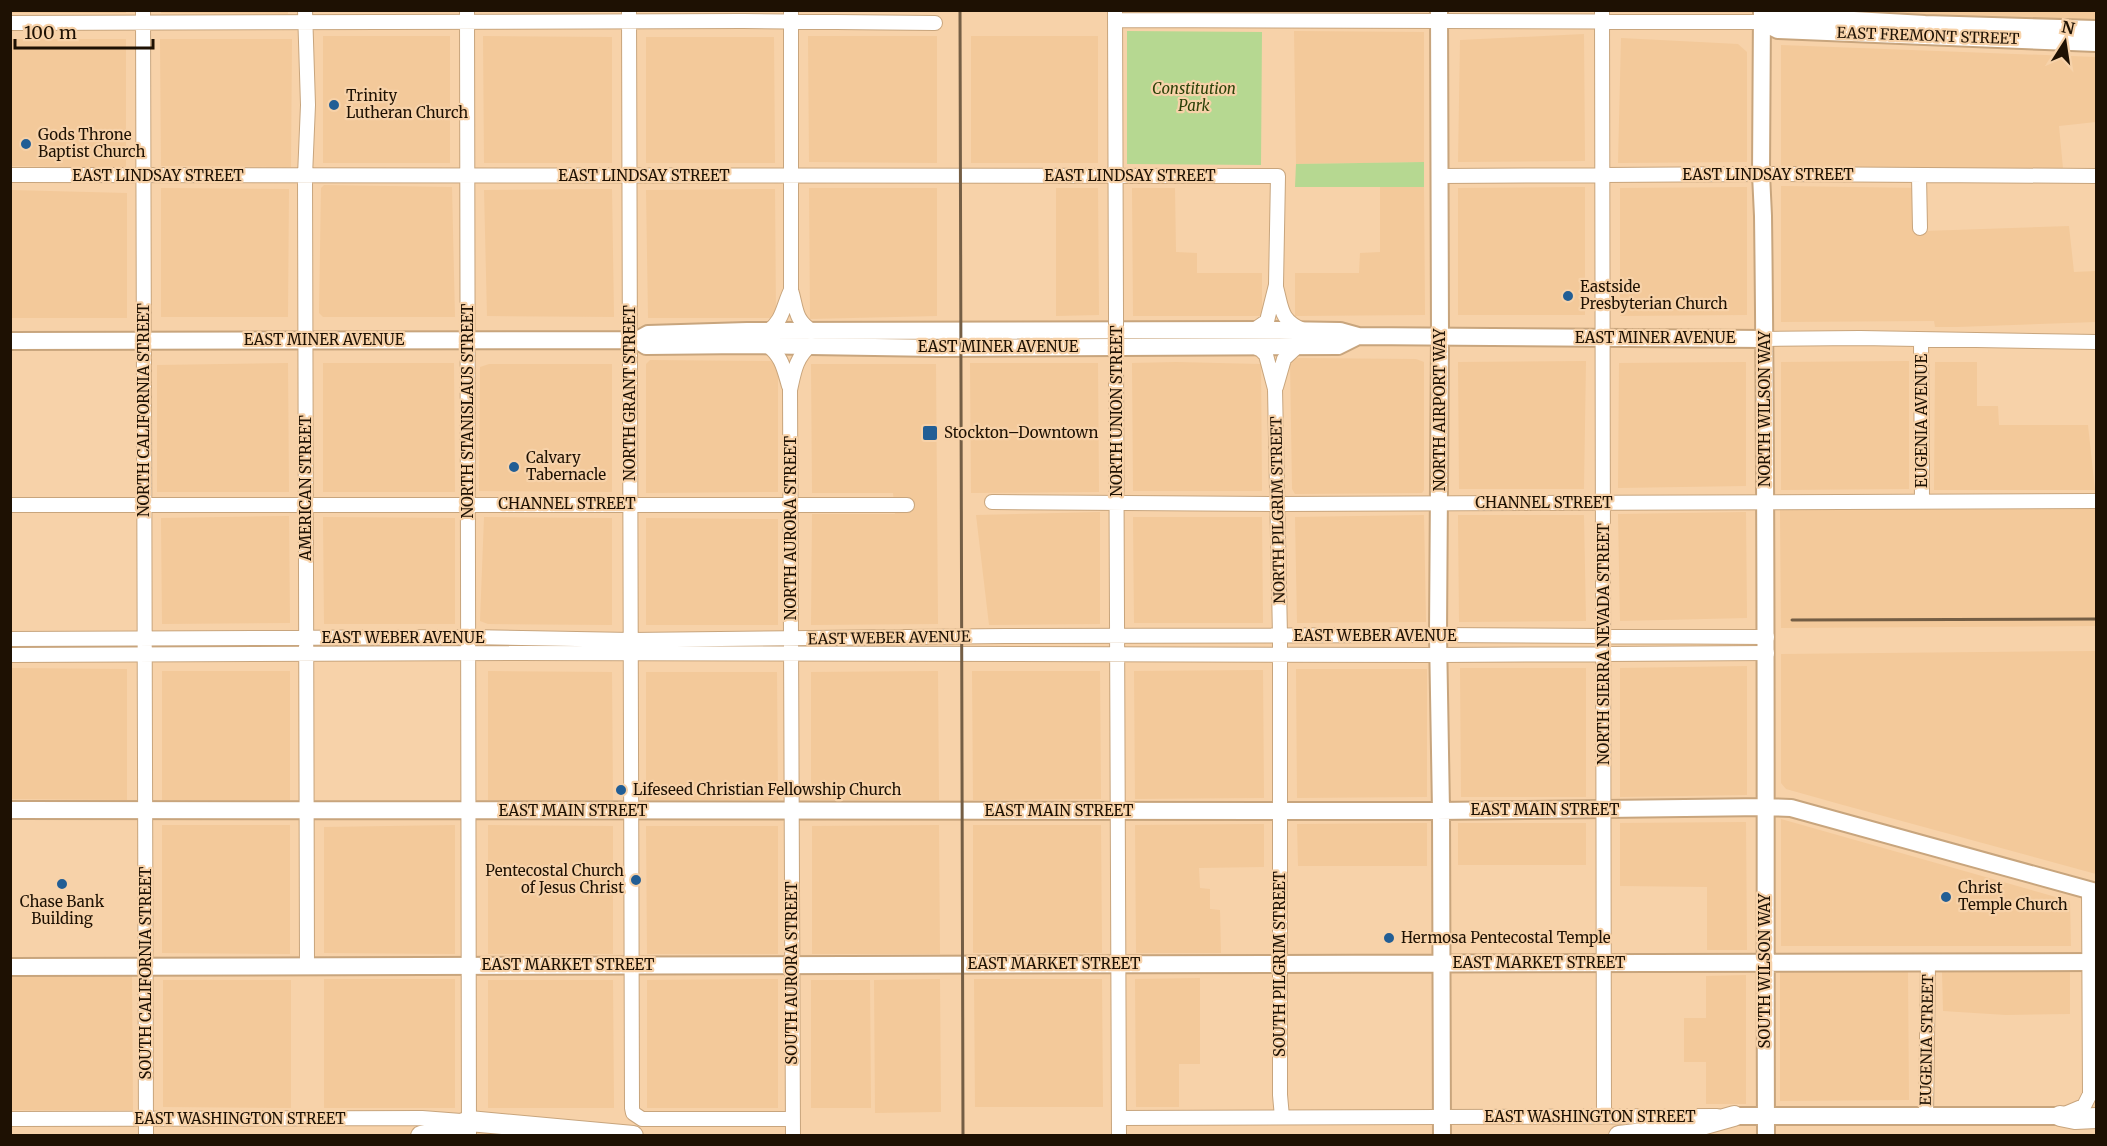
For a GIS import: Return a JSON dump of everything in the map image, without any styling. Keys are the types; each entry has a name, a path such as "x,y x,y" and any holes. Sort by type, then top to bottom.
{"highway":[{"path":"1619,1136 1695,1127 1734,1116"},
{"path":"2060,1116 2075,1119 2097,1118"},
{"path":"421,1136 469,1128 636,1127"}],"main road":[{"name":"NORTH AIRPORT WAY","path":"1439,16 1438,635 1442,1136"},
{"name":"EAST FREMONT STREET","path":"1762,16 2097,29"},
{"name":"EAST FREMONT STREET","path":"1762,16 1778,30 2097,43"},
{"name":"NORTH WILSON WAY","path":"1762,16 1761,174 1765,339 1767,645 1765,807"},
{"name":"EAST MINER AVENUE","path":"10,341 633,340 648,334 812,338 938,348 1301,338 1340,331 1358,336 1765,339"},
{"name":"SOUTH WILSON WAY","path":"1765,807 1766,1136"},
{"name":"EAST MAIN STREET","path":"10,810 307,812 1791,808 2093,891"},
{"name":"EAST MARKET STREET","path":"10,967 2092,962"},
{"name":"EAST WASHINGTON STREET","path":"1734,1116 2060,1116"}],"street":[{"name":"EAST FREMONT STREET","path":"1115,15 1762,16"},
{"name":"NORTH UNION STREET","path":"1115,15 1119,1136"},
{"name":"NORTH GRANT STREET","path":"629,16 633,340 630,504 631,964 632,1108 636,1127"},
{"path":"791,16 791,290 797,316 812,338"},
{"path":"10,23 143,17 791,16 934,23"},
{"name":"NORTH SIERRA NEVADA STREET","path":"1602,16 1604,1116"},
{"name":"NORTH CALIFORNIA STREET","path":"143,17 146,810"},
{"name":"AMERICAN STREET","path":"305,17 308,105 305,176 307,965"},
{"name":"NORTH STANISLAUS STREET","path":"467,17 469,1128"},
{"name":"EAST LINDSAY STREET","path":"1440,176 1761,174 2097,176"},
{"name":"EAST LINDSAY STREET","path":"10,176 1278,176 1276,285"},
{"path":"1919,176 1920,228"},
{"path":"1276,285 1284,316 1295,326 1301,338"},
{"path":"1253,338 1267,321 1276,285"},
{"path":"767,338 781,319 791,290"},
{"name":"NORTH AURORA STREET","path":"767,338 781,359 790,390"},
{"name":"NORTH AURORA STREET","path":"792,811 790,390 798,359 812,338"},
{"name":"NORTH PILGRIM STREET","path":"1253,338 1266,355 1275,389 1279,504 1280,810"},
{"name":"NORTH PILGRIM STREET","path":"1275,389 1284,359 1301,338"},
{"name":"EAST MINER AVENUE","path":"1765,339 1860,338 2097,342"},
{"name":"EUGENIA AVENUE","path":"1921,340 1922,502"},
{"name":"CHANNEL STREET","path":"992,502 1279,504 2097,501"},
{"name":"CHANNEL STREET","path":"10,505 907,505"},
{"name":"EAST WEBER AVENUE","path":"10,639 468,637 631,640 1438,635 1604,637 1767,645"},
{"name":"EAST WEBER AVENUE","path":"10,655 1439,655 1604,653 1767,645"},
{"name":"SOUTH CALIFORNIA STREET","path":"146,810 146,1136"},
{"name":"SOUTH PILGRIM STREET","path":"1280,810 1280,1095 1282,1118"},
{"name":"SOUTH AURORA STREET","path":"792,811 793,1136"},
{"path":"2060,1116 2084,1106 2090,1094 2093,891"},
{"name":"EUGENIA STREET","path":"1926,1116 1928,963"},
{"name":"EAST WASHINGTON STREET","path":"1119,1118 1734,1116"},
{"name":"EAST WASHINGTON STREET","path":"10,1119 422,1118 469,1128"},
{"path":"636,1127 793,1119"}],"shaded area":[{"path":"11,10 126,10 126,13 11,13"},
{"path":"161,10 288,10 288,14 161,13"},
{"path":"2096,10 2096,23 1781,11"},
{"path":"1294,31 1424,32 1424,162 1296,164"},
{"path":"1584,34 1585,161 1458,162 1460,40"},
{"path":"323,36 450,36 450,163 323,163"},
{"path":"483,36 612,37 612,163 484,163"},
{"path":"808,36 937,36 937,163 809,162"},
{"path":"971,36 1098,36 1098,163 971,163"},
{"path":"646,37 774,37 775,163 646,163"},
{"path":"1621,38 1738,44 1747,52 1747,162 1618,163"},
{"path":"11,39 126,39 126,168 11,166"},
{"path":"160,39 292,39 291,167 161,166"},
{"path":"1781,45 2096,57 2096,122 2059,126 2064,179 1781,175"},
{"path":"324,185 452,187 455,317 323,317 319,313 321,188"},
{"path":"1781,186 1923,188 1924,231 2069,226 2074,272 2096,271 2096,322 1935,327 1934,321 1781,322"},
{"path":"1380,187 1424,187 1425,315 1295,316 1295,273 1359,273 1360,253 1380,252"},
{"path":"1585,187 1585,315 1458,315 1458,188"},
{"path":"1747,187 1747,315 1620,316 1620,188"},
{"path":"161,188 289,189 288,317 161,317"},
{"path":"809,188 937,188 937,316 810,319"},
{"path":"1056,188 1098,188 1099,315 1056,316"},
{"path":"1132,188 1175,188 1176,252 1197,253 1197,273 1262,273 1262,316 1133,316"},
{"path":"612,189 614,317 487,316 484,190"},
{"path":"775,189 776,318 648,318 646,190"},
{"path":"11,190 127,193 127,318 11,318"},
{"path":"1298,358 1416,359 1424,362 1424,490 1422,493 1295,494 1292,489 1290,360"},
{"path":"650,360 771,361 778,365 778,492 646,493 646,364"},
{"path":"1586,361 1584,489 1459,489 1458,362"},
{"path":"1909,361 1909,489 1781,490 1781,362"},
{"path":"1746,362 1746,486 1618,488 1619,363"},
{"path":"1935,362 1977,362 1977,406 1998,406 1999,425 2088,425 2095,490 1934,490"},
{"path":"288,363 289,492 157,492 157,365"},
{"path":"323,363 454,363 455,492 323,492"},
{"path":"970,363 1098,363 1099,492 971,493"},
{"path":"1132,363 1261,364 1262,491 1133,491"},
{"path":"489,364 612,364 612,492 479,491 480,367"},
{"path":"811,364 936,364 938,624 811,625 812,514 895,514 893,493 812,493"},
{"path":"2096,509 2096,626 1781,628 1780,510"},
{"path":"1100,512 1100,624 989,625 976,515"},
{"path":"1746,512 1747,618 1620,621 1618,514"},
{"path":"1424,515 1426,622 1297,623 1295,517"},
{"path":"1458,515 1584,515 1586,621 1459,622"},
{"path":"289,516 290,623 162,624 161,518"},
{"path":"323,517 455,518 455,624 324,624"},
{"path":"484,517 612,518 612,625 488,624 480,621"},
{"path":"1133,517 1262,517 1263,623 1134,623"},
{"path":"646,518 778,519 778,625 646,625"},
{"path":"2096,651 2096,874 1786,789 1781,783 1781,654"},
{"path":"1747,666 1747,795 1620,797 1620,668"},
{"path":"11,668 127,669 127,800 11,799"},
{"path":"1460,668 1586,668 1586,797 1461,797"},
{"path":"1296,669 1427,669 1427,797 1297,798"},
{"path":"1263,670 1264,798 1135,799 1134,671"},
{"path":"162,671 290,671 290,800 162,800"},
{"path":"488,671 612,672 613,800 488,800"},
{"path":"938,671 939,800 811,800 811,672"},
{"path":"972,671 1100,671 1101,799 973,800"},
{"path":"646,672 777,672 778,800 646,800"},
{"path":"1781,819 2070,901 2071,946 1781,946"},
{"path":"1746,822 1747,950 1707,950 1707,887 1620,886 1620,823"},
{"path":"1427,823 1427,866 1298,866 1297,824"},
{"path":"1458,823 1586,823 1586,865 1458,865"},
{"path":"1264,824 1264,867 1199,868 1200,888 1210,889 1210,909 1220,910 1221,953 1136,953 1135,825"},
{"path":"162,825 290,825 290,954 162,953"},
{"path":"455,825 455,954 324,953 324,827"},
{"path":"488,825 613,826 613,954 488,954"},
{"path":"939,825 940,954 812,954 812,826"},
{"path":"973,825 1101,825 1102,953 973,953"},
{"path":"646,826 778,826 778,954 647,954"},
{"path":"132,972 133,1110 11,1110 10,973"},
{"path":"1780,972 1908,972 1909,1100 1780,1101"},
{"path":"1942,972 2070,972 2070,1014 2006,1015 1943,1011"},
{"path":"1746,975 1746,1104 1706,1104 1706,1062 1684,1062 1684,1018 1706,1018 1706,976"},
{"path":"1200,978 1200,1064 1179,1064 1179,1107 1136,1107 1135,979"},
{"path":"324,979 455,979 455,1108 324,1108"},
{"path":"778,979 778,1108 647,1108 647,980"},
{"path":"940,979 941,1112 875,1113 874,980"},
{"path":"974,979 1102,979 1103,1107 975,1107"},
{"path":"163,980 291,980 291,1108 163,1107"},
{"path":"488,980 613,980 614,1108 488,1108"},
{"path":"811,980 870,980 871,1108 811,1108"}],"green space":[{"name":"Constitution Park","path":"1127,31 1262,32 1261,165 1127,164"},
{"path":"1424,162 1424,187 1295,187 1296,164"}],"railway":[{"path":"960,10 963,1136"},
{"path":"1792,620 2096,619"}],"place":[{"name":"Trinity Lutheran Church","path":"334,105"},
{"name":"Gods Throne Baptist Church","path":"26,144"},
{"name":"Eastside Presbyterian Church","path":"1568,296"},
{"name":"Stockton–Downtown","path":"930,433"},
{"name":"Calvary Tabernacle","path":"514,467"},
{"name":"Lifeseed Christian Fellowship Church","path":"621,790"},
{"name":"Pentecostal Church of Jesus Christ","path":"636,880"},
{"name":"Chase Bank Building","path":"62,884"},
{"name":"Christ Temple Church","path":"1946,897"},
{"name":"Hermosa Pentecostal Temple","path":"1389,938"}]}
